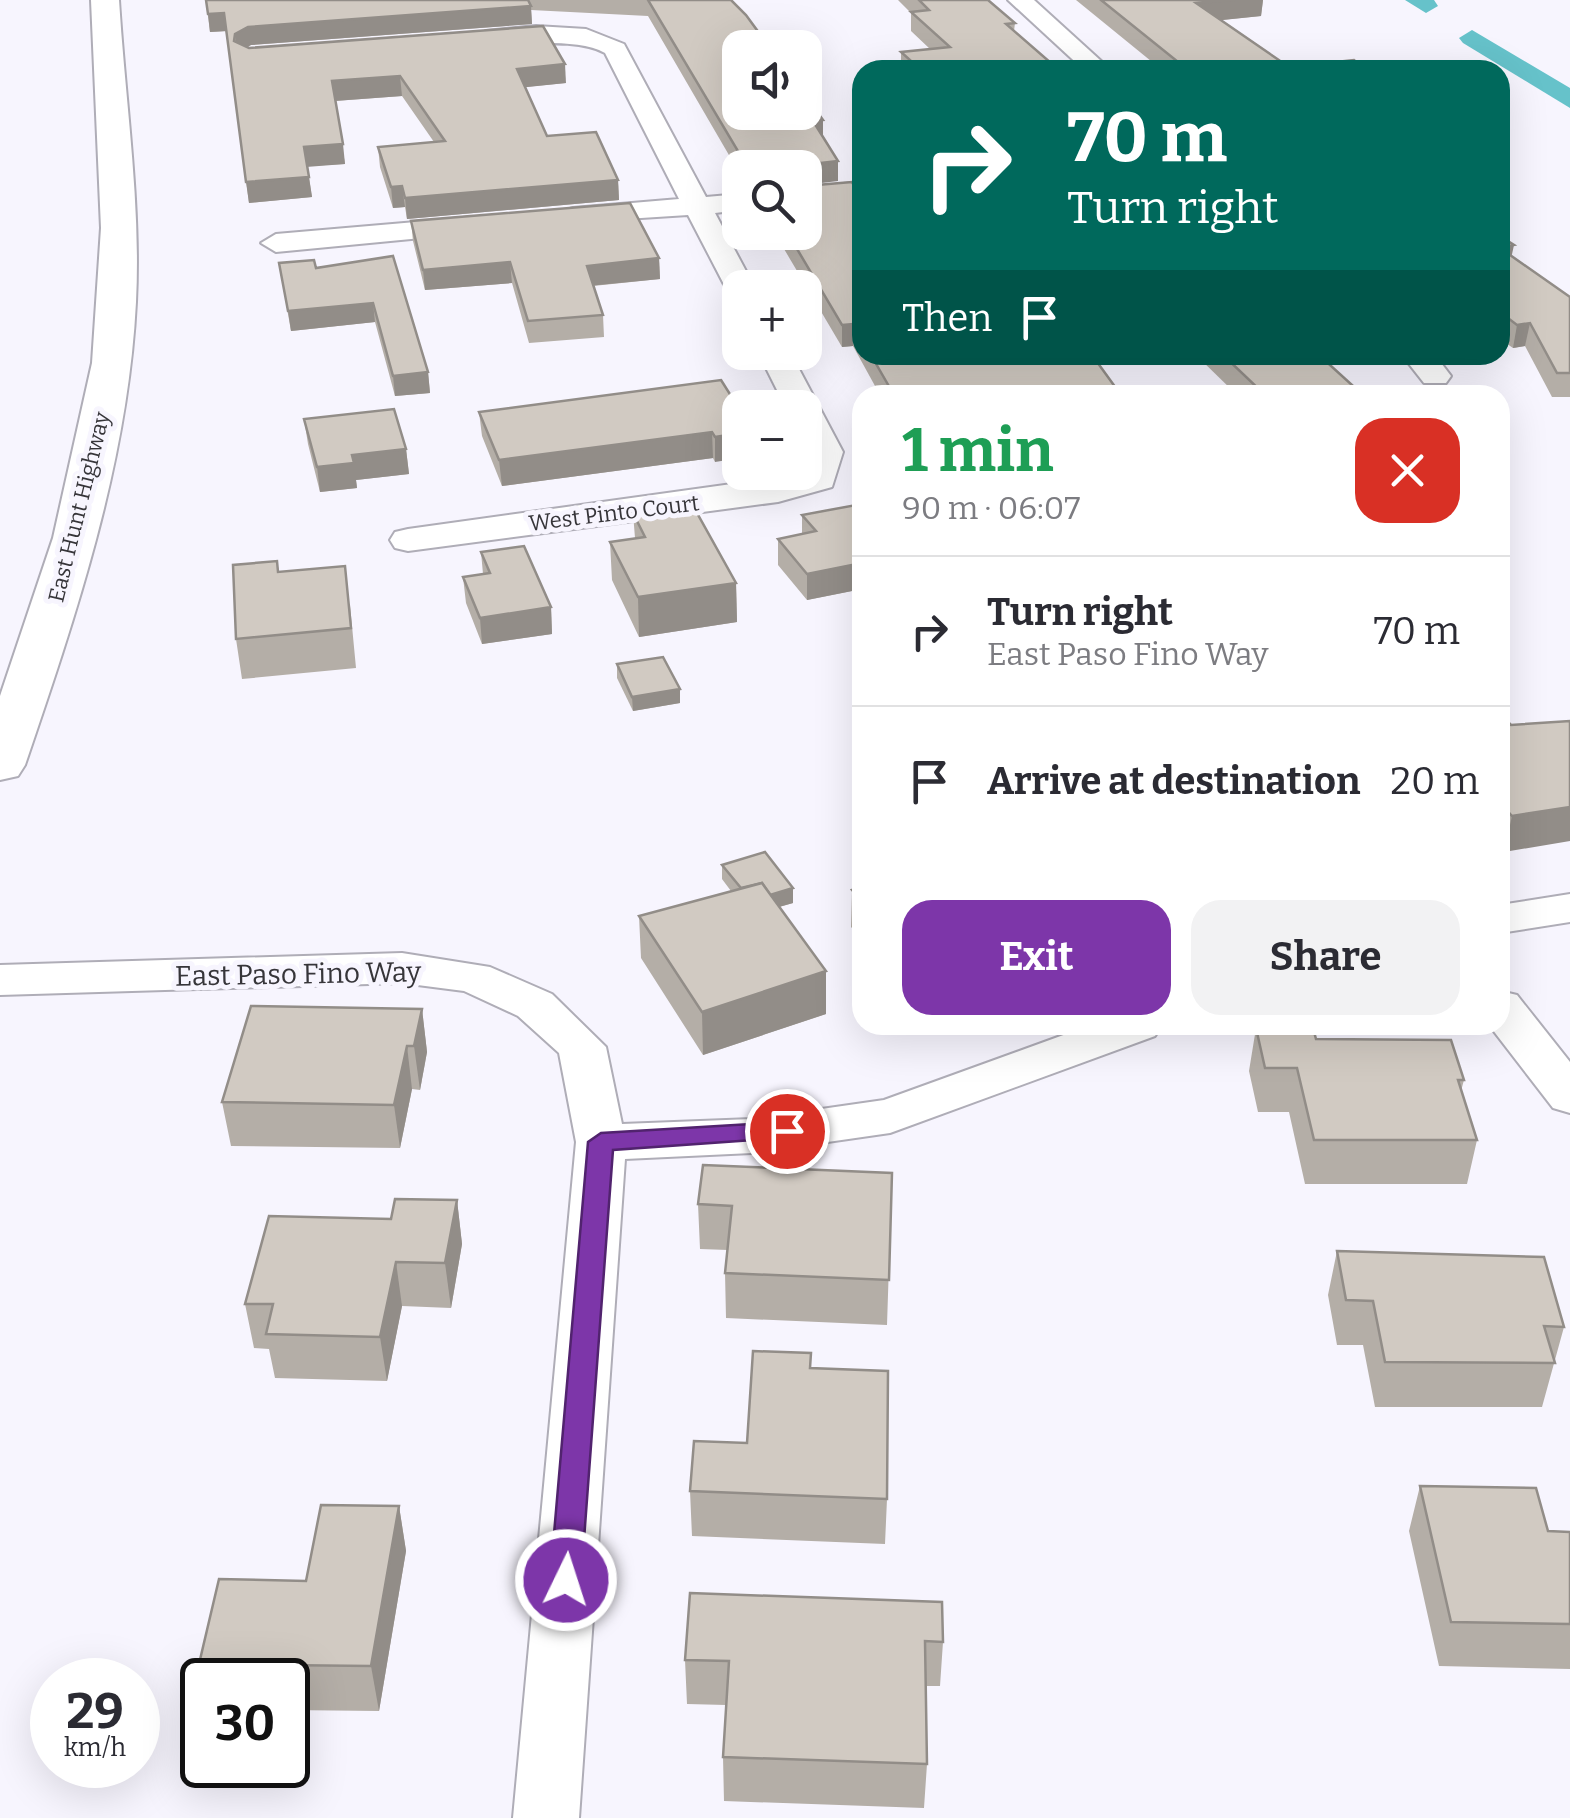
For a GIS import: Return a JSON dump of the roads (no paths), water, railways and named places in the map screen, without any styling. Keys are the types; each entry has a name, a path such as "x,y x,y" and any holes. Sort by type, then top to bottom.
{"main road":[{"name":"East Hunt Highway","path":"0,766 81,516 110,375 117,301 104,0"}],"street":[{"path":"1020,0 1088,60"},
{"path":"457,40 551,33 600,38 615,49 731,270"},
{"path":"822,194 852,191"},
{"path":"544,220 722,204"},
{"path":"276,242 506,223"},
{"name":"West Pinto Court","path":"822,444 826,452 822,471"},
{"name":"West Pinto Court","path":"408,540 782,490"},
{"path":"1510,917 1570,908"},
{"name":"East Paso Fino Way","path":"0,980 402,968 474,978 535,1006 582,1047 601,1142 546,1818"},
{"path":"1510,1019 1570,1096"},
{"path":"601,1142 752,1136 890,1116 1111,1035"}],"waterway":[{"path":"1417,0 1426,6"},
{"path":"1472,38 1507,60"},
{"path":"1510,62 1570,100"}]}
